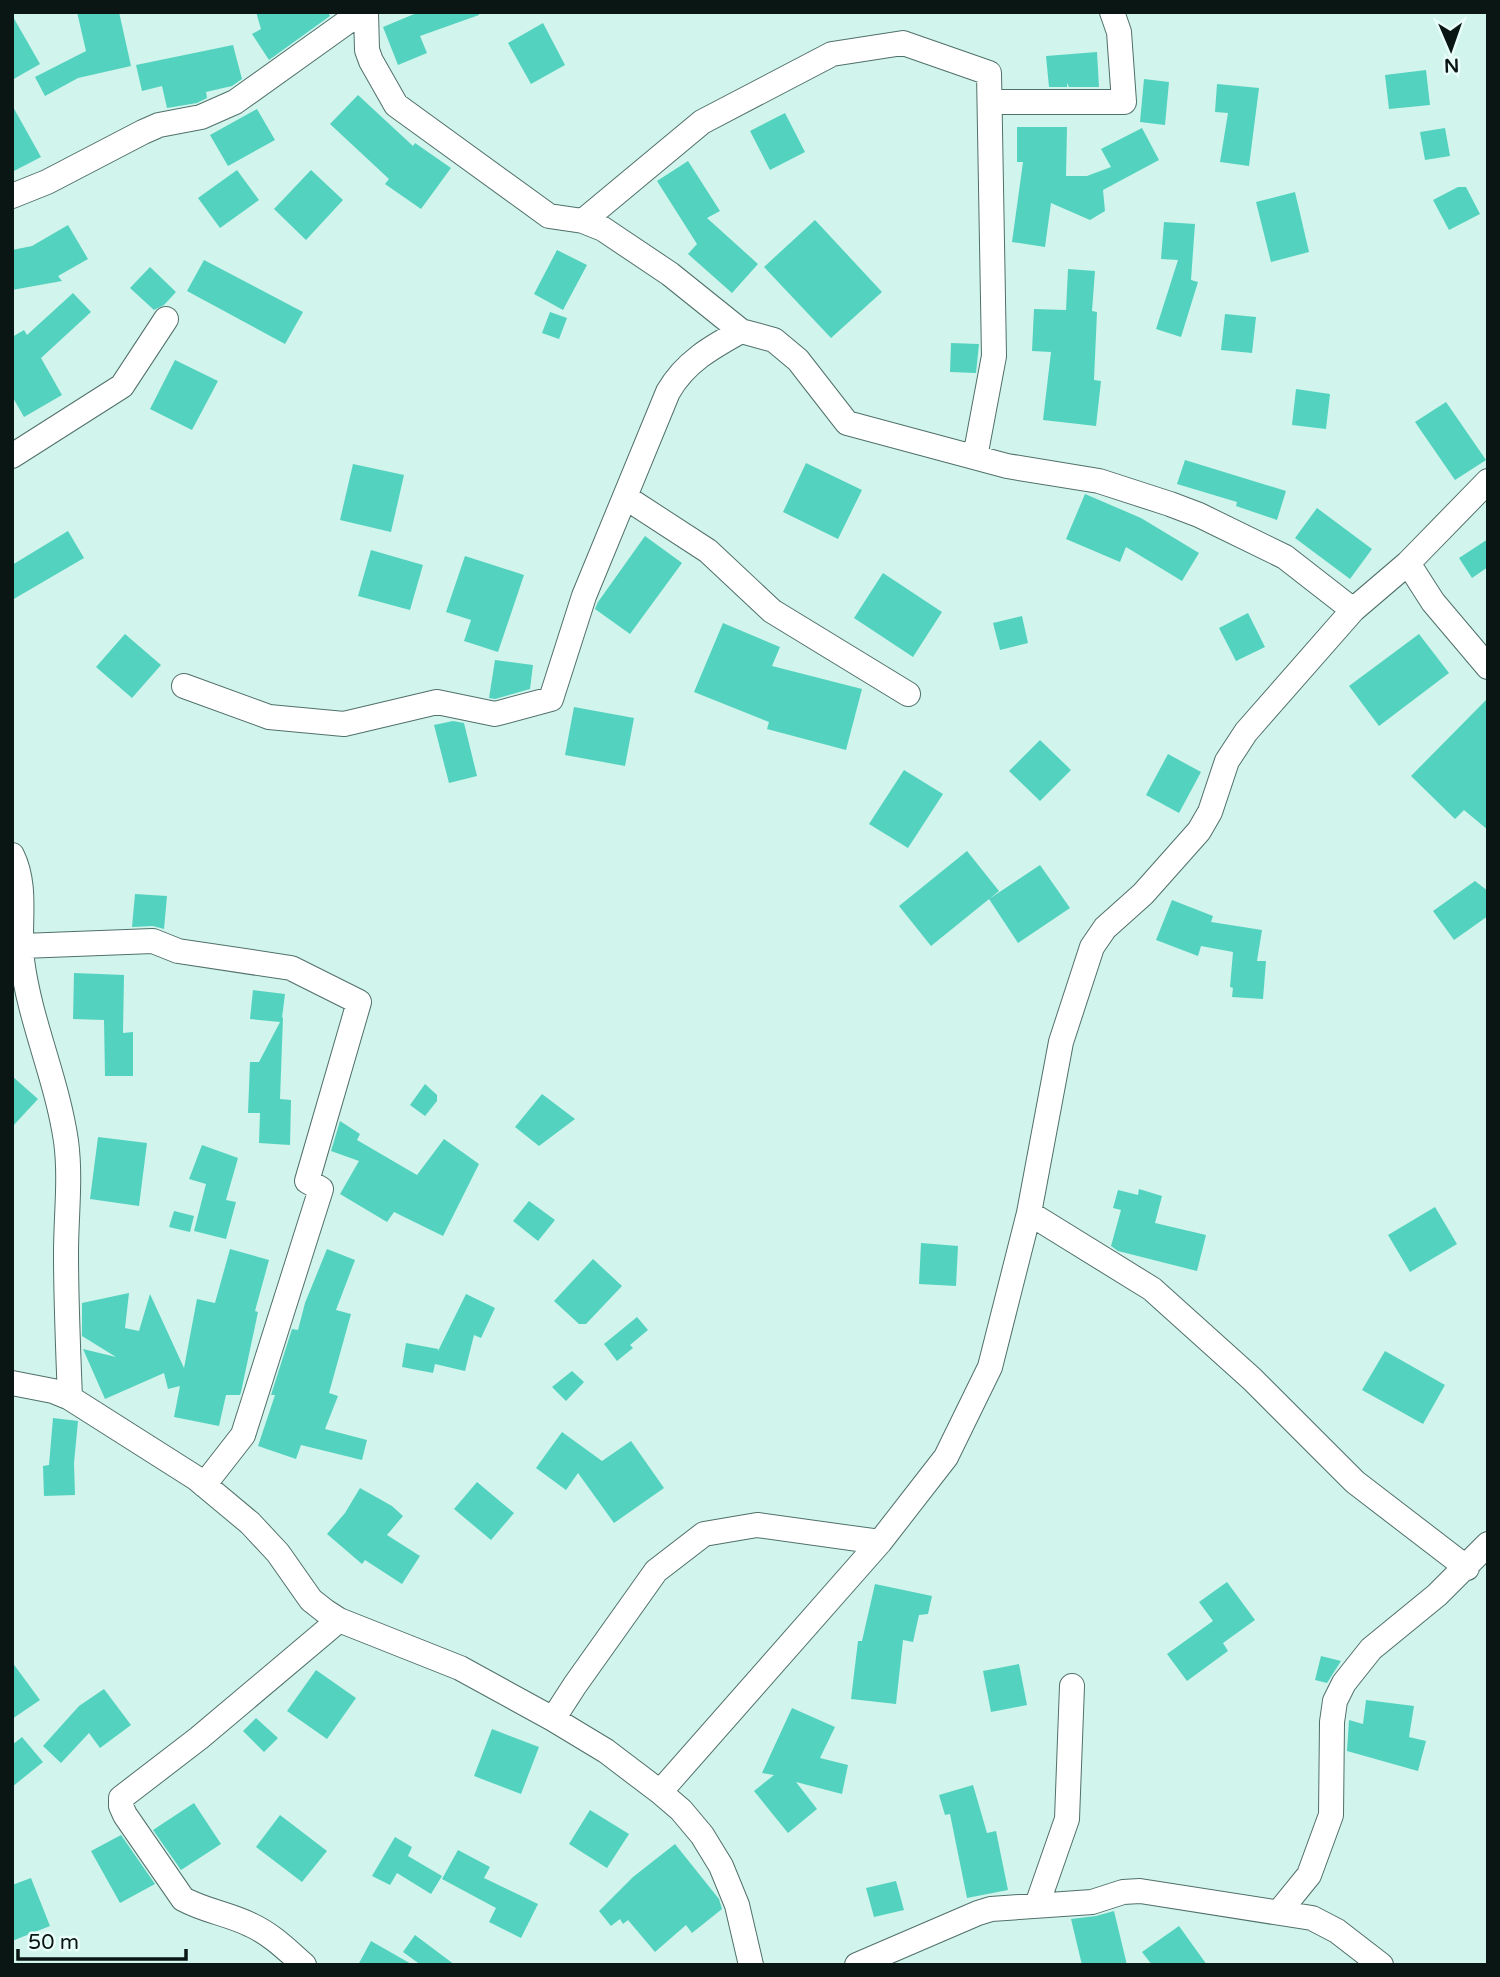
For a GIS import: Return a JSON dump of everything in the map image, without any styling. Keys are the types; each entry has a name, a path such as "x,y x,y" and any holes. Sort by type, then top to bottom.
{"street":[{"path":"12,196 47,182 159,125 201,117 235,102 364,12"},
{"path":"364,12 370,61 396,105 549,216 583,220 603,229 670,274 741,331 774,340 798,360 847,423 1020,469 1099,481 1199,515 1285,557 1353,610"},
{"path":"990,103 1124,102 1119,32 1112,12"},
{"path":"583,220 702,122 832,54 903,43 989,73 994,356 975,457"},
{"path":"12,456 122,386 166,319"},
{"path":"184,686 269,717 344,724 437,702 495,715 551,699 584,596 675,381 706,350 741,331"},
{"path":"660,1792 880,1542 946,1457 990,1367 1029,1213 1061,1042 1092,947 1105,928 1143,894 1199,831 1210,812 1227,761 1246,732 1353,610 1408,563 1488,481"},
{"path":"625,497 708,551 772,611 908,694"},
{"path":"1408,563 1433,602 1488,667"},
{"path":"12,855 21,872 22,946 30,1004 53,1077 66,1141 66,1279 70,1398"},
{"path":"22,946 153,941 178,951 291,968 359,1002 307,1181 321,1189 243,1435 204,1485"},
{"path":"1029,1213 1152,1289 1252,1379 1355,1482 1467,1568"},
{"path":"12,1383 53,1391 70,1398 204,1485 265,1536 311,1600 339,1620 460,1668 606,1751 660,1792 681,1810 702,1835 721,1866 737,1905 751,1965"},
{"path":"553,1719 656,1572 704,1534 757,1525 880,1542"},
{"path":"1279,1912 1309,1875 1331,1815 1332,1722 1335,1701 1344,1683 1371,1648 1467,1568 1488,1544"},
{"path":"304,1965 270,1935 249,1924 198,1908 183,1899 125,1815 121,1798 199,1738 339,1620"},
{"path":"1037,1905 1067,1819 1072,1686"},
{"path":"857,1965 991,1909 1091,1902 1123,1892 1140,1891 1312,1918 1338,1931 1381,1965"}],"building":[{"path":"77,12 119,12 131,66 78,78 45,96 35,77 86,51"},
{"path":"256,12 328,12 330,16 269,60 252,34 261,29"},
{"path":"419,12 479,12 479,15 420,36 427,53 398,65 383,27"},
{"path":"12,15 40,64 12,80"},
{"path":"543,23 565,65 531,84 508,43"},
{"path":"233,45 242,79 232,86 206,92 207,98 197,103 167,108 162,86 142,91 136,65"},
{"path":"1097,52 1099,87 1069,87 1067,83 1067,87 1049,87 1046,56"},
{"path":"1426,70 1430,105 1389,109 1385,75"},
{"path":"1144,79 1169,82 1165,125 1140,122"},
{"path":"1217,84 1259,88 1249,166 1220,162 1228,113 1215,112"},
{"path":"358,95 413,146 415,143 451,168 421,209 385,184 389,179 330,124"},
{"path":"12,105 41,157 12,172"},
{"path":"257,109 275,140 228,166 210,135"},
{"path":"785,113 805,152 770,170 750,131"},
{"path":"1017,127 1067,127 1066,176 1087,176 1111,167 1101,149 1142,128 1159,160 1103,190 1105,211 1090,220 1051,203 1045,247 1012,242 1023,162 1017,162"},
{"path":"1445,128 1450,156 1425,160 1420,132"},
{"path":"688,161 720,211 707,218 758,264 732,293 688,254 697,244 657,181"},
{"path":"237,170 259,200 220,228 198,198"},
{"path":"311,170 343,200 306,240 274,209"},
{"path":"1458,187 1466,187 1480,214 1449,230 1433,200"},
{"path":"1295,192 1309,252 1271,262 1256,202"},
{"path":"815,220 882,292 831,338 764,267"},
{"path":"1164,222 1195,224 1191,280 1198,282 1181,337 1156,329 1178,260 1161,259"},
{"path":"68,225 88,259 58,276 62,281 12,290 12,250 32,246"},
{"path":"557,250 587,265 563,310 534,294"},
{"path":"204,260 303,312 285,344 187,291"},
{"path":"150,267 176,292 164,305 154,310 130,288"},
{"path":"1068,269 1095,271 1092,311 1097,312 1094,380 1101,381 1096,426 1043,420 1051,352 1032,351 1034,309 1066,310"},
{"path":"73,293 91,312 41,358 62,395 24,417 12,396 12,337 24,330 27,335"},
{"path":"550,312 567,318 559,339 542,333"},
{"path":"1225,314 1256,317 1252,353 1221,350"},
{"path":"951,343 979,344 976,373 950,372"},
{"path":"175,360 218,381 192,430 150,409"},
{"path":"1296,389 1330,394 1326,429 1292,425"},
{"path":"1446,402 1486,460 1455,480 1415,422"},
{"path":"1185,460 1286,491 1277,520 1236,506 1237,502 1177,484"},
{"path":"806,463 862,490 838,539 783,512"},
{"path":"353,464 404,475 391,532 340,520"},
{"path":"1085,494 1141,518 1199,553 1182,581 1126,547 1120,562 1066,539"},
{"path":"1317,508 1372,549 1350,579 1295,538"},
{"path":"68,531 84,558 12,600 12,565"},
{"path":"645,536 682,563 630,634 595,609"},
{"path":"1488,539 1488,567 1472,578 1459,558"},
{"path":"371,550 423,565 410,610 358,596"},
{"path":"465,556 524,575 498,652 464,641 471,620 446,612"},
{"path":"883,573 942,612 913,657 854,618"},
{"path":"1248,613 1265,647 1236,661 1219,628"},
{"path":"1022,616 1028,643 1000,650 993,623"},
{"path":"723,623 780,647 772,666 862,689 846,750 767,729 769,722 694,692"},
{"path":"125,634 161,665 132,698 96,667"},
{"path":"1419,634 1449,673 1379,726 1349,686"},
{"path":"495,660 533,665 530,689 495,699 489,698"},
{"path":"1488,698 1488,830 1464,810 1455,819 1411,776"},
{"path":"574,707 634,718 625,766 565,755"},
{"path":"453,721 464,723 477,776 449,783 434,725"},
{"path":"1040,740 1071,770 1040,801 1009,771"},
{"path":"1168,754 1201,772 1179,813 1146,795"},
{"path":"904,770 943,794 908,848 869,824"},
{"path":"967,851 999,891 931,946 899,906"},
{"path":"1040,865 1070,908 1018,943 989,899"},
{"path":"1475,881 1488,891 1488,916 1454,940 1433,911"},
{"path":"135,894 167,896 164,929 153,926 132,927"},
{"path":"1172,900 1213,916 1211,922 1262,930 1257,961 1266,961 1263,999 1232,997 1233,988 1230,987 1233,952 1201,946 1198,956 1156,940"},
{"path":"74,973 124,975 123,1033 133,1032 133,1076 105,1076 104,1020 73,1019"},
{"path":"253,990 285,994 280,1099 291,1100 290,1145 259,1143 260,1113 248,1113 250,1062 259,1062 280,1022 250,1019"},
{"path":"12,1076 38,1099 12,1127"},
{"path":"425,1084 437,1095 437,1101 425,1116 410,1105"},
{"path":"542,1094 575,1119 539,1146 515,1127"},
{"path":"340,1121 360,1134 357,1140 417,1175 444,1139 479,1164 443,1236 394,1212 387,1222 340,1194 359,1161 331,1151"},
{"path":"98,1137 147,1143 139,1206 90,1199"},
{"path":"202,1145 238,1158 226,1200 236,1202 226,1239 194,1231 206,1184 189,1179"},
{"path":"1139,1189 1162,1196 1155,1223 1206,1235 1197,1271 1118,1251 1111,1246 1121,1210 1113,1208 1118,1190 1138,1195"},
{"path":"529,1201 555,1220 538,1241 513,1221"},
{"path":"1435,1207 1457,1244 1410,1272 1388,1235"},
{"path":"174,1211 194,1216 190,1232 169,1227"},
{"path":"921,1243 958,1246 956,1286 919,1284"},
{"path":"230,1249 269,1260 255,1311 258,1312 241,1392 240,1395 226,1395 219,1426 174,1417 180,1386 168,1389 164,1373 105,1399 83,1349 116,1357 82,1336 82,1303 129,1293 125,1328 139,1331 150,1294 184,1368 197,1299 215,1303"},
{"path":"327,1249 355,1260 336,1310 351,1314 329,1393 338,1396 325,1429 367,1440 362,1460 301,1445 296,1459 258,1446 292,1329 298,1330 305,1303"},
{"path":"593,1259 622,1286 586,1324 579,1324 554,1301"},
{"path":"466,1294 495,1308 481,1338 474,1335 465,1371 435,1364 433,1373 402,1367 406,1343 438,1351"},
{"path":"637,1317 648,1330 630,1345 633,1348 617,1361 604,1344"},
{"path":"1385,1351 1445,1385 1423,1424 1362,1390"},
{"path":"572,1371 584,1382 566,1401 552,1387"},
{"path":"53,1418 78,1421 74,1463 75,1495 44,1496 43,1466 49,1465"},
{"path":"562,1432 602,1461 631,1441 664,1488 614,1523 578,1473 566,1490 536,1468"},
{"path":"477,1482 514,1513 491,1540 454,1509"},
{"path":"360,1488 392,1506 403,1516 387,1535 420,1556 402,1584 365,1560 362,1564 327,1534 345,1513"},
{"path":"1227,1582 1255,1620 1223,1643 1228,1651 1187,1681 1167,1654 1213,1621 1199,1602"},
{"path":"875,1584 932,1596 928,1614 919,1615 913,1642 903,1640 896,1704 851,1699 858,1641 862,1641"},
{"path":"1321,1656 1341,1661 1327,1683 1315,1680"},
{"path":"12,1662 40,1700 12,1719"},
{"path":"1019,1664 1027,1705 991,1712 983,1671"},
{"path":"316,1670 356,1698 327,1739 287,1711"},
{"path":"104,1689 131,1725 100,1748 89,1733 61,1763 43,1746 79,1706"},
{"path":"1366,1700 1414,1706 1409,1737 1426,1741 1418,1771 1347,1751 1349,1720 1363,1724"},
{"path":"792,1708 835,1727 820,1758 848,1765 842,1794 796,1782 817,1809 788,1833 754,1791 774,1775 762,1773"},
{"path":"256,1718 278,1738 264,1752 243,1731"},
{"path":"492,1729 539,1747 521,1794 474,1776"},
{"path":"22,1737 43,1762 12,1787 12,1745"},
{"path":"973,1785 987,1833 996,1831 1008,1890 967,1898 950,1814 945,1815 939,1795"},
{"path":"194,1803 221,1844 181,1870 153,1830"},
{"path":"590,1810 629,1834 607,1868 569,1844"},
{"path":"280,1815 327,1851 302,1882 256,1847"},
{"path":"121,1835 155,1884 120,1903 91,1851"},
{"path":"395,1837 412,1847 408,1856 442,1876 431,1894 397,1873 390,1885 372,1876"},
{"path":"675,1844 719,1899 722,1909 692,1933 686,1925 655,1952 628,1920 623,1924 620,1919 611,1926 599,1911 633,1877"},
{"path":"458,1850 490,1867 484,1878 538,1904 521,1938 489,1922 496,1908 442,1879"},
{"path":"31,1878 50,1926 12,1941 12,1885"},
{"path":"896,1881 904,1910 874,1917 866,1888"},
{"path":"1114,1911 1127,1965 1082,1965 1071,1919"},
{"path":"1179,1926 1207,1965 1152,1965 1142,1952"},
{"path":"415,1935 455,1965 421,1965 403,1952"},
{"path":"371,1941 413,1965 358,1965"}]}
